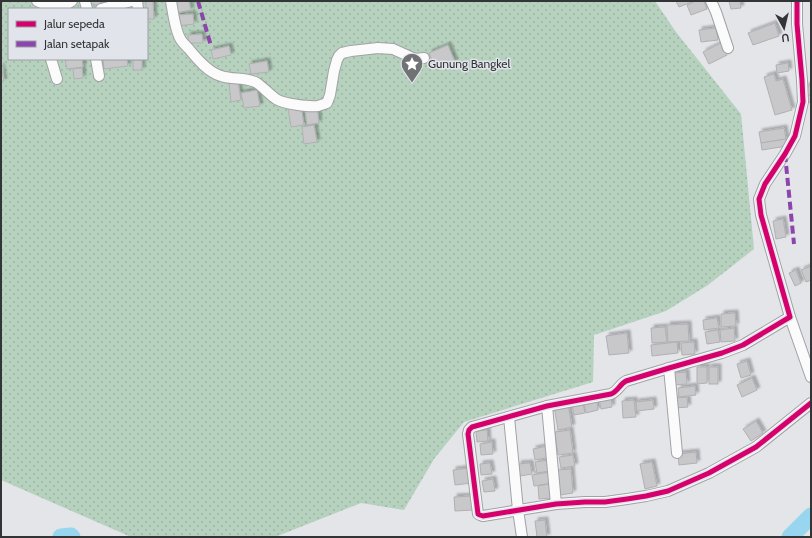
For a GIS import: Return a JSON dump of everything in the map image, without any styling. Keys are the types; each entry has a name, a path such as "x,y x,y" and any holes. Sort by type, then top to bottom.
{"street":[{"path":"37,1 58,8 72,1"},
{"path":"105,8 132,1"},
{"path":"171,1 181,40 197,59 207,68 220,76 255,82 265,88 277,100 285,102 310,106 318,106 327,103 338,56 342,53 378,48 393,49 415,59 424,58"},
{"path":"711,1 728,48"},
{"path":"797,1 797,24 807,81 803,102 795,136 765,184 759,199 790,317 811,377"},
{"path":"51,60 56,79"},
{"path":"96,60 99,76"},
{"path":"790,317 743,345 722,353 626,381 615,393 547,406 472,427 468,434 478,514 483,516 556,504 605,502 668,491 709,473 756,447 811,402"},
{"path":"669,368 677,453"},
{"path":"547,406 556,504"},
{"path":"509,417 522,537"}],"green space":[{"path":"1,1 655,1 676,32 741,114 754,249 708,285 666,311 594,335 593,382 464,422 434,459 404,510 361,503 275,537 131,537 1,480"}],"building":[{"path":"91,1 101,1 99,6 90,3"},
{"path":"146,1 153,1 154,19 148,19 148,8 146,8"},
{"path":"174,1 189,1 191,10 175,13"},
{"path":"676,1 694,1 679,7"},
{"path":"696,1 704,1 707,9 691,15 687,5"},
{"path":"729,1 740,1 741,8 731,9"},
{"path":"193,14 194,24 178,26 176,15"},
{"path":"775,23 779,36 753,45 748,33"},
{"path":"716,28 718,40 701,42 699,30"},
{"path":"202,34 203,43 188,43 188,35"},
{"path":"721,43 727,55 709,64 703,52"},
{"path":"448,45 455,62 436,70 429,53"},
{"path":"229,46 231,55 213,59 211,50"},
{"path":"65,60 82,60 83,67 67,69"},
{"path":"103,60 127,60 128,66 104,69"},
{"path":"133,60 142,60 142,70 133,70"},
{"path":"267,61 269,72 251,74 249,64"},
{"path":"788,63 789,71 777,73 776,65"},
{"path":"1,66 4,81 1,81"},
{"path":"82,68 83,78 74,79 73,69"},
{"path":"774,74 776,81 783,79 792,110 775,115 764,77"},
{"path":"238,82 241,100 231,102 229,83"},
{"path":"806,86 811,86 811,95 806,95"},
{"path":"257,90 260,106 244,108 241,93"},
{"path":"806,95 811,95 811,102 807,103"},
{"path":"301,106 304,125 291,127 288,108"},
{"path":"317,107 319,123 307,125 305,109"},
{"path":"314,125 317,142 304,144 302,127"},
{"path":"784,128 786,139 761,143 759,132"},
{"path":"786,139 787,146 762,150 761,143"},
{"path":"783,219 786,237 776,239 773,221"},
{"path":"811,266 811,280 806,282 801,270"},
{"path":"796,270 801,283 795,286 789,273"},
{"path":"735,313 736,326 721,327 721,314"},
{"path":"717,318 719,328 704,330 703,320"},
{"path":"688,324 689,341 668,342 667,325"},
{"path":"665,327 667,342 652,343 651,328"},
{"path":"734,328 735,341 721,342 720,330"},
{"path":"718,330 720,342 707,344 705,332"},
{"path":"627,333 629,353 609,355 606,336"},
{"path":"677,342 678,353 652,356 651,345"},
{"path":"694,342 695,354 682,355 681,343"},
{"path":"747,361 751,375 741,378 737,364"},
{"path":"697,367 707,367 707,383 697,384"},
{"path":"709,367 718,367 718,384 709,384"},
{"path":"686,372 687,384 675,385 674,373"},
{"path":"752,378 757,390 742,397 737,385"},
{"path":"695,386 696,395 679,397 678,388"},
{"path":"611,397 612,407 601,409 599,399"},
{"path":"687,397 688,407 676,408 675,398"},
{"path":"634,400 636,417 623,418 622,401"},
{"path":"653,400 654,409 637,411 636,402"},
{"path":"597,401 598,410 586,413 584,404"},
{"path":"583,403 585,413 574,415 572,405"},
{"path":"568,404 572,427 558,430 554,406"},
{"path":"756,421 763,433 751,441 743,429"},
{"path":"487,430 488,441 477,442 476,431"},
{"path":"570,430 573,453 558,455 555,432"},
{"path":"492,442 493,454 481,455 480,444"},
{"path":"548,446 550,457 535,460 533,449"},
{"path":"696,452 697,463 679,465 678,454"},
{"path":"573,455 575,466 561,468 559,457"},
{"path":"549,460 550,471 537,473 535,462"},
{"path":"652,462 657,486 645,489 640,464"},
{"path":"490,463 492,474 481,475 480,464"},
{"path":"530,463 532,474 520,476 518,464"},
{"path":"470,468 472,483 455,485 453,470"},
{"path":"571,469 573,493 560,495 558,470"},
{"path":"550,472 552,483 534,486 532,475"},
{"path":"493,479 495,491 484,492 482,481"},
{"path":"549,484 551,498 539,499 538,486"},
{"path":"472,496 473,510 455,511 454,497"},
{"path":"545,520 547,537 537,537 535,521"}],"waterway":[{"path":"790,537 811,516"},
{"path":"61,537 72,537"}],"marked path":[{"path":"198,1 211,46"},
{"path":"785,154 794,244"}],"cycle path":[{"path":"797,1 797,24 803,102 795,136 765,184 759,199 761,215 790,317 743,345 722,353 626,381 611,394 547,406 472,427 468,434 478,514 483,516 556,504 605,502 668,491 709,473 756,447 811,403"}],"place":[{"name":"Gunung Bangkel","path":"412,84"}]}
